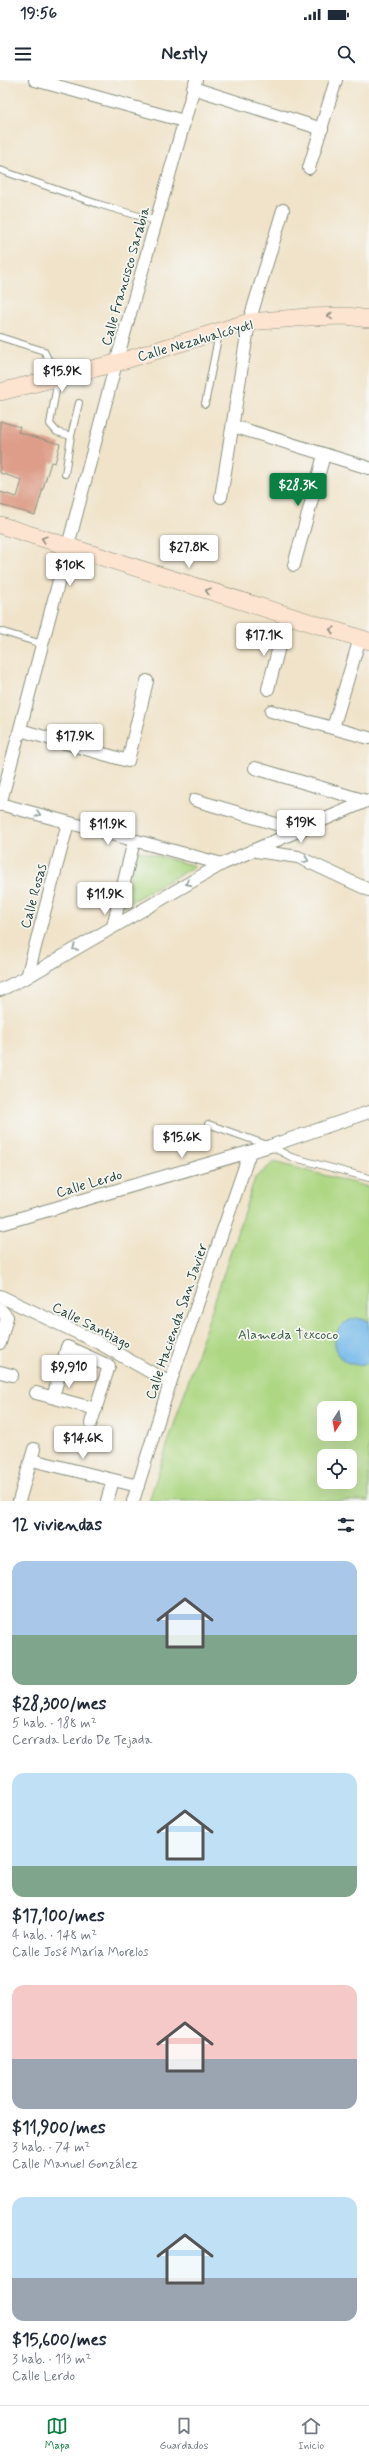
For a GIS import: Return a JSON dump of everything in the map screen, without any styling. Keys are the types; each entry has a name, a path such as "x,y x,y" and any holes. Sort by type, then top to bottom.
{"street":[{"path":"35,80 184,121"},
{"path":"309,168 336,80"},
{"path":"194,84 322,129"},
{"name":"Calle Francisco Sarabia","path":"0,805 116,363 194,84"},
{"path":"221,497 249,322 284,210"},
{"name":"Calle Nezahualcóyotl","path":"0,392 58,379 116,363 249,322 316,316 369,318"},
{"path":"233,426 369,468"},
{"path":"294,565 324,455"},
{"path":"0,525 364,640 333,728"},
{"path":"268,689 288,616"},
{"path":"20,730 128,761 147,681"},
{"path":"271,711 369,738"},
{"path":"255,768 367,801"},
{"path":"195,800 300,831"},
{"path":"0,990 27,977 222,864 367,801"},
{"path":"0,805 222,864"},
{"name":"Calle Rosas","path":"27,977 68,823"},
{"path":"113,926 134,841"},
{"path":"254,851 298,857 369,890"},
{"name":"Calle Lerdo","path":"0,1224 270,1146 369,1112"},
{"name":"Calle Hacienda San Javier","path":"133,1501 170,1383 250,1152"},
{"name":"Calle Santiago","path":"0,1296 97,1342 170,1383"},
{"path":"0,1309 7,1317 0,1342"},
{"path":"91,1358 97,1342"},
{"path":"53,1397 67,1347 109,1366 91,1423"},
{"path":"36,1393 96,1409"},
{"path":"19,1501 33,1454 113,1480 138,1486"},
{"path":"106,1501 113,1480"}],"lane":[{"path":"0,170 125,213 156,221"},
{"path":"205,404 220,331"},
{"path":"0,337 44,350 58,379 50,424 57,432 71,436"},
{"path":"65,474 71,436 79,403"},
{"path":"0,631 42,644"},
{"path":"208,1124 270,1146 291,1157 369,1178"}],"green space":[{"path":"136,850 195,866 123,906"},
{"name":"Alameda Texcoco","path":"274,1162 369,1187 369,1501 149,1501 255,1178"}],"water":[{"path":"357,1318 369,1321 369,1362 357,1365 348,1363 340,1357 336,1349 335,1339 338,1330 345,1323"}],"building":[{"path":"0,421 20,427 18,432 60,444 55,463 51,462 35,515 0,505 0,492 17,497 22,480 0,473"}]}
